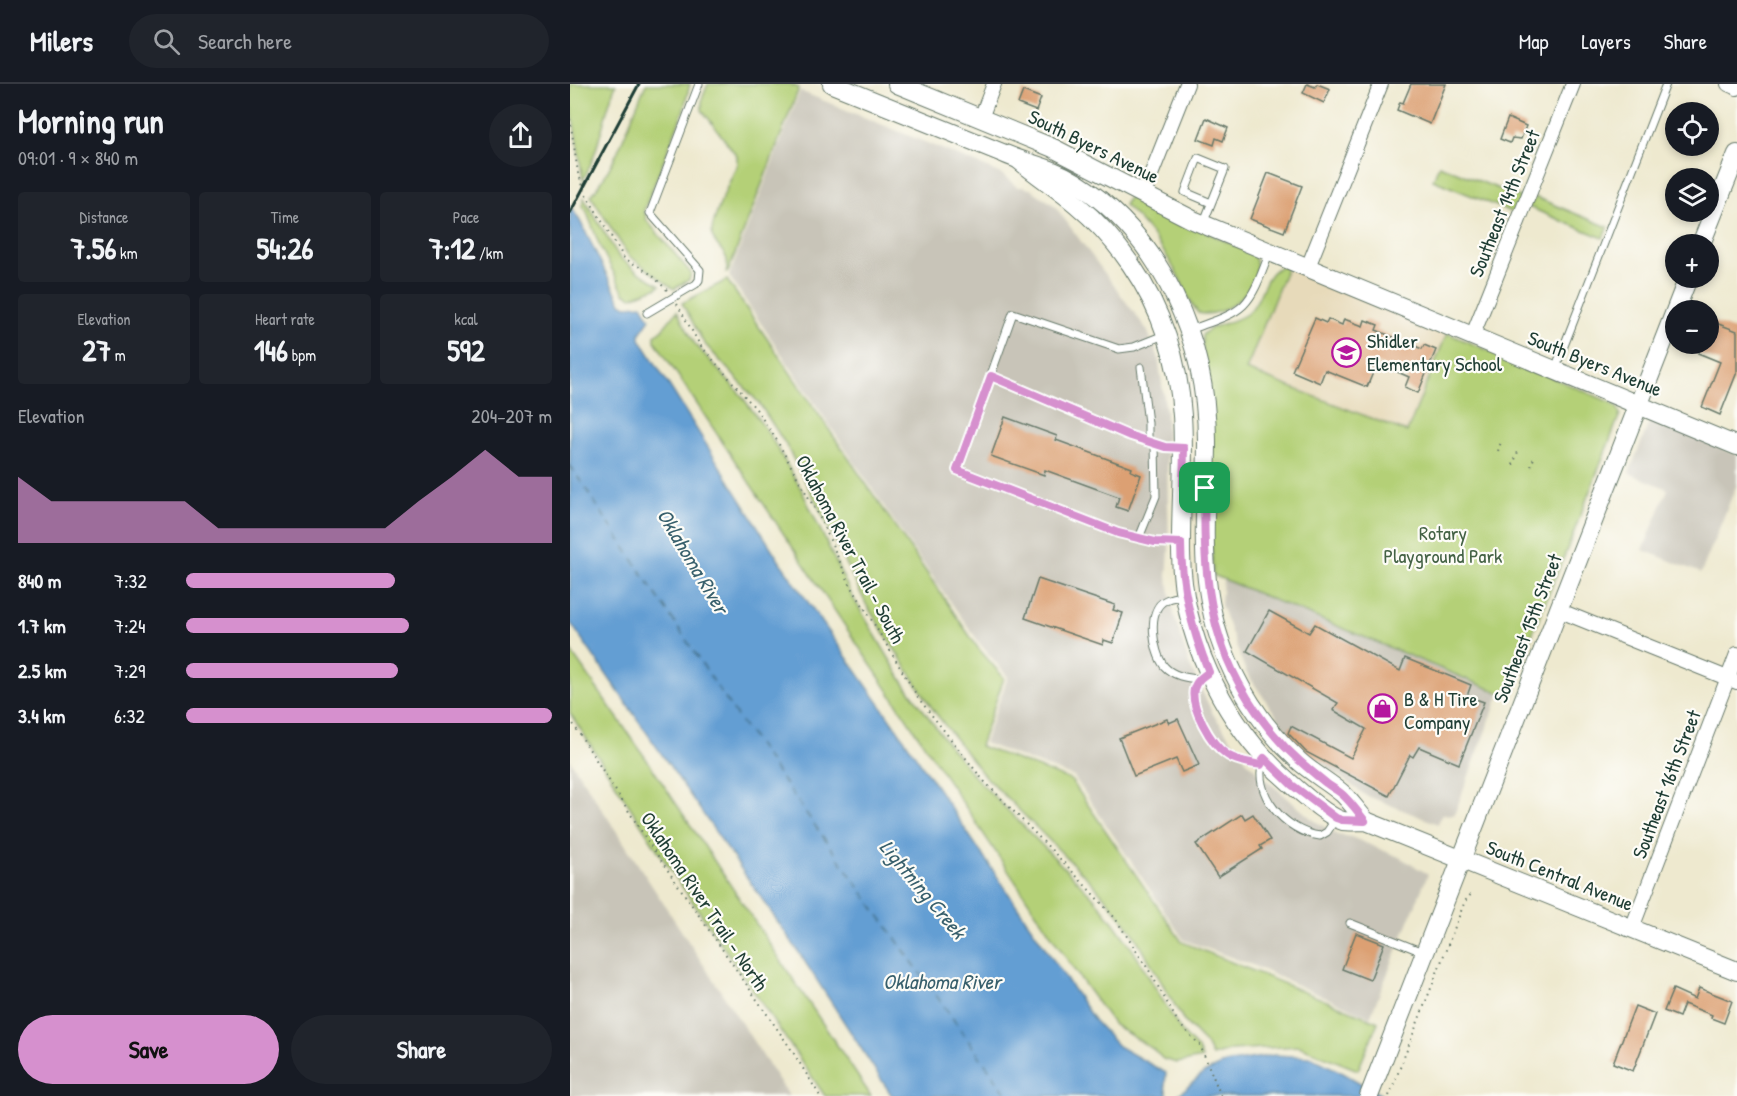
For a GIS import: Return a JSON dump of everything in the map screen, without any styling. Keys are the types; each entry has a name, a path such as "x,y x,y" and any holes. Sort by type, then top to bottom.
{"main road":[{"path":"832,84 1018,160 1076,204 1112,240 1142,282 1166,334 1181,394 1184,448 1181,543 1185,595 1204,676 1263,761 1336,818"},
{"name":"South Byers Avenue","path":"897,84 1053,148 1203,224 1737,446"},
{"path":"1705,234 1737,154"},
{"name":"South Central Avenue","path":"1018,160 1057,171 1094,195 1126,224 1164,276 1188,330 1196,355 1204,401 1207,442 1203,545 1209,600 1225,654 1255,708 1286,748 1313,773 1343,795 1365,821"},
{"name":"Southeast 15th Street","path":"1369,1096 1684,288"},
{"name":"South Central Avenue","path":"1336,818 1365,821 1737,971"}],"street":[{"path":"981,118 994,84"},
{"path":"1143,195 1187,84"},
{"path":"1308,267 1381,84"},
{"name":"Southeast 14th Street","path":"1472,337 1573,84"},
{"path":"1728,84 1737,88"},
{"path":"1558,610 1732,681"},
{"name":"Southeast 16th Street","path":"1632,928 1732,681 1737,654"}],"lane":[{"path":"647,313 696,285 699,280 700,270 653,218 650,209 699,84"},
{"path":"1554,370 1666,84"},
{"path":"1203,224 1212,203 1226,169 1198,158 1185,192 1212,203"},
{"path":"1188,330 1234,313 1247,303 1256,289 1270,252"},
{"path":"1166,334 1134,347 1119,350 1013,313 957,470 1118,533 1155,542 1181,543"},
{"path":"1139,538 1156,496 1141,367"},
{"path":"991,376 1128,435 1165,447 1184,448"},
{"path":"1183,488 1205,488"},
{"path":"1185,595 1165,600 1162,603 1152,624 1154,636 1158,653 1165,666 1182,678 1204,676"},
{"path":"1204,676 1194,688 1193,699 1198,715 1215,744 1227,755 1263,761 1260,785 1269,802 1285,819 1302,831 1320,836 1327,832 1336,818"},
{"path":"1235,719 1255,708"},
{"path":"1350,923 1425,953"}],"path":[{"name":"Oklahoma River Trail - South","path":"570,119 578,172 587,196 624,258 651,274 673,298 700,345 741,389 767,424 820,518 850,585 920,699 982,780 1070,868 1115,918 1150,972 1179,1024 1200,1045 1221,1096"},
{"path":"1498,451 1502,442"},
{"path":"1513,465 1519,449"},
{"path":"1531,466 1535,455"},
{"name":"Oklahoma River Trail - North","path":"570,719 650,843 791,1049 820,1096"},
{"path":"1389,1096 1465,901 1473,892"}],"shaded area":[{"path":"800,91 988,168 1003,175 1017,187 1032,190 1054,205 1147,330 1158,356 1166,412 1169,551 1167,576 1174,615 1189,664 1213,714 1246,760 1312,819 1337,835 1351,837 1399,857 1428,874 1370,1017 1252,965 1184,940 1074,777 984,743 1008,677 981,645 913,549 729,276"},
{"name":"Shidler Elementary School","path":"1287,267 1447,333 1407,432 1245,370"},
{"path":"1651,418 1737,455 1737,484 1701,573 1643,550 1668,489 1629,473"},
{"name":"B & H Tire Company","path":"1223,579 1500,693 1454,815 1442,814 1438,824 1365,795 1305,751 1289,734 1246,672 1221,605"},
{"path":"570,760 789,1096 570,1096"}],"green space":[{"path":"570,84 616,84 594,157 583,180 570,99"},
{"path":"646,84 690,84 683,112 644,210 647,221 691,273 689,280 674,289 628,255 591,196 615,156"},
{"path":"708,84 790,84 799,88 728,272 726,272 727,260 714,240 712,229 717,211 737,165 737,156 702,110 702,99"},
{"path":"1439,165 1532,202 1535,197 1608,227 1603,238 1519,203 1514,213 1433,180"},
{"path":"1130,196 1253,254 1256,264 1255,275 1242,296 1221,311 1209,314 1198,313 1159,245 1124,205"},
{"path":"584,198 619,257 660,285 658,287 632,297 624,293 599,244 586,210 582,206"},
{"name":"Rotary Playground Park","path":"1283,266 1287,267 1246,370 1407,432 1447,333 1617,407 1620,414 1568,547 1508,693 1505,695 1213,575 1202,335 1212,328 1248,313 1271,274"},
{"path":"727,280 978,648 1004,678 980,746 1071,780 1182,942 1378,1022 1358,1070 1299,1046 1231,1050 1212,1056 1206,1044 1184,1021 1132,931 1112,906 1094,885 982,773 934,711 867,606 786,445 759,403 704,343 682,303"},
{"path":"677,311 695,344 741,395 769,434 800,487 852,596 903,682 974,776 1093,897 1113,922 1133,950 1181,1031 1198,1049 1202,1058 1177,1063 1163,1059 1153,1049 1114,1025 1075,971 655,341 655,335"},
{"path":"570,650 647,760 871,1096 825,1096 662,857 570,713"}],"water":[{"name":"Oklahoma River","path":"570,206 580,221 621,303 626,306 642,305 650,319 640,333 640,339 780,562 911,749 1094,1020 1118,1046 1166,1073 1167,1096 892,1096 796,948 570,622"},
{"path":"1274,1055 1311,1057 1383,1096 1177,1096 1204,1073 1225,1063"}],"building":[{"path":"1307,84 1315,87 1317,84 1330,89 1324,103 1303,93"},
{"path":"1411,84 1446,84 1430,124 1397,110 1400,102 1403,103"},
{"path":"1023,91 1041,98 1036,111 1018,104"},
{"path":"1206,118 1228,128 1223,141 1216,138 1214,145 1198,139"},
{"path":"1508,118 1526,126 1521,139 1512,138 1510,143 1500,139"},
{"path":"1268,173 1302,186 1284,232 1250,219"},
{"path":"1315,318 1326,323 1328,319 1342,325 1344,319 1363,326 1365,320 1378,325 1376,330 1422,349 1424,345 1436,350 1418,393 1405,387 1409,377 1377,363 1367,387 1325,370 1320,383 1292,371"},
{"path":"1719,324 1737,331 1737,372 1720,415 1702,407 1720,362 1700,354 1719,354"},
{"path":"1005,417 1057,436 1056,440 1132,468 1131,471 1141,475 1128,511 1116,507 1119,497 1045,470 1044,475 991,456"},
{"path":"1038,579 1115,605 1113,610 1123,613 1113,643 1104,640 1103,645 1025,618"},
{"path":"1269,611 1309,633 1315,624 1400,671 1405,658 1471,685 1467,696 1484,702 1459,764 1419,747 1413,757 1410,755 1389,796 1306,752 1288,733 1291,726 1351,758 1366,729 1333,710 1338,703 1247,651"},
{"path":"1167,719 1169,723 1178,719 1199,765 1182,772 1176,759 1134,776 1119,738"},
{"path":"1242,814 1245,819 1253,814 1270,840 1260,846 1262,849 1218,877 1196,844"},
{"path":"1356,933 1384,944 1370,980 1342,969"},
{"path":"1699,988 1732,1001 1724,1023 1711,1018 1712,1015 1684,1004 1679,1017 1664,1011 1673,989 1695,999"},
{"path":"1635,1006 1655,1014 1633,1071 1613,1063"}],"ferry route":[{"path":"570,465 734,712 1008,1096"}],"railway":[{"path":"570,213 639,84"}],"place":[{"name":"Shidler Elementary School","path":"1346,352"},
{"name":"B & H Tire Company","path":"1383,709"}],"route":[{"path":"991,376 1128,435 1165,447 1184,448 1183,488 1205,488 1203,545 1206,582 1219,636 1233,671 1251,703 1286,748 1313,773 1343,795 1365,821 1336,818 1292,785 1264,758 1261,765 1239,760 1227,755 1215,744 1198,715 1193,699 1194,688 1199,679 1209,672 1201,653 1185,595 1181,543 1155,542 1118,533 957,470 991,376"}],"water label":[{"name":"Lightning Creek","path":"923,889"}]}
